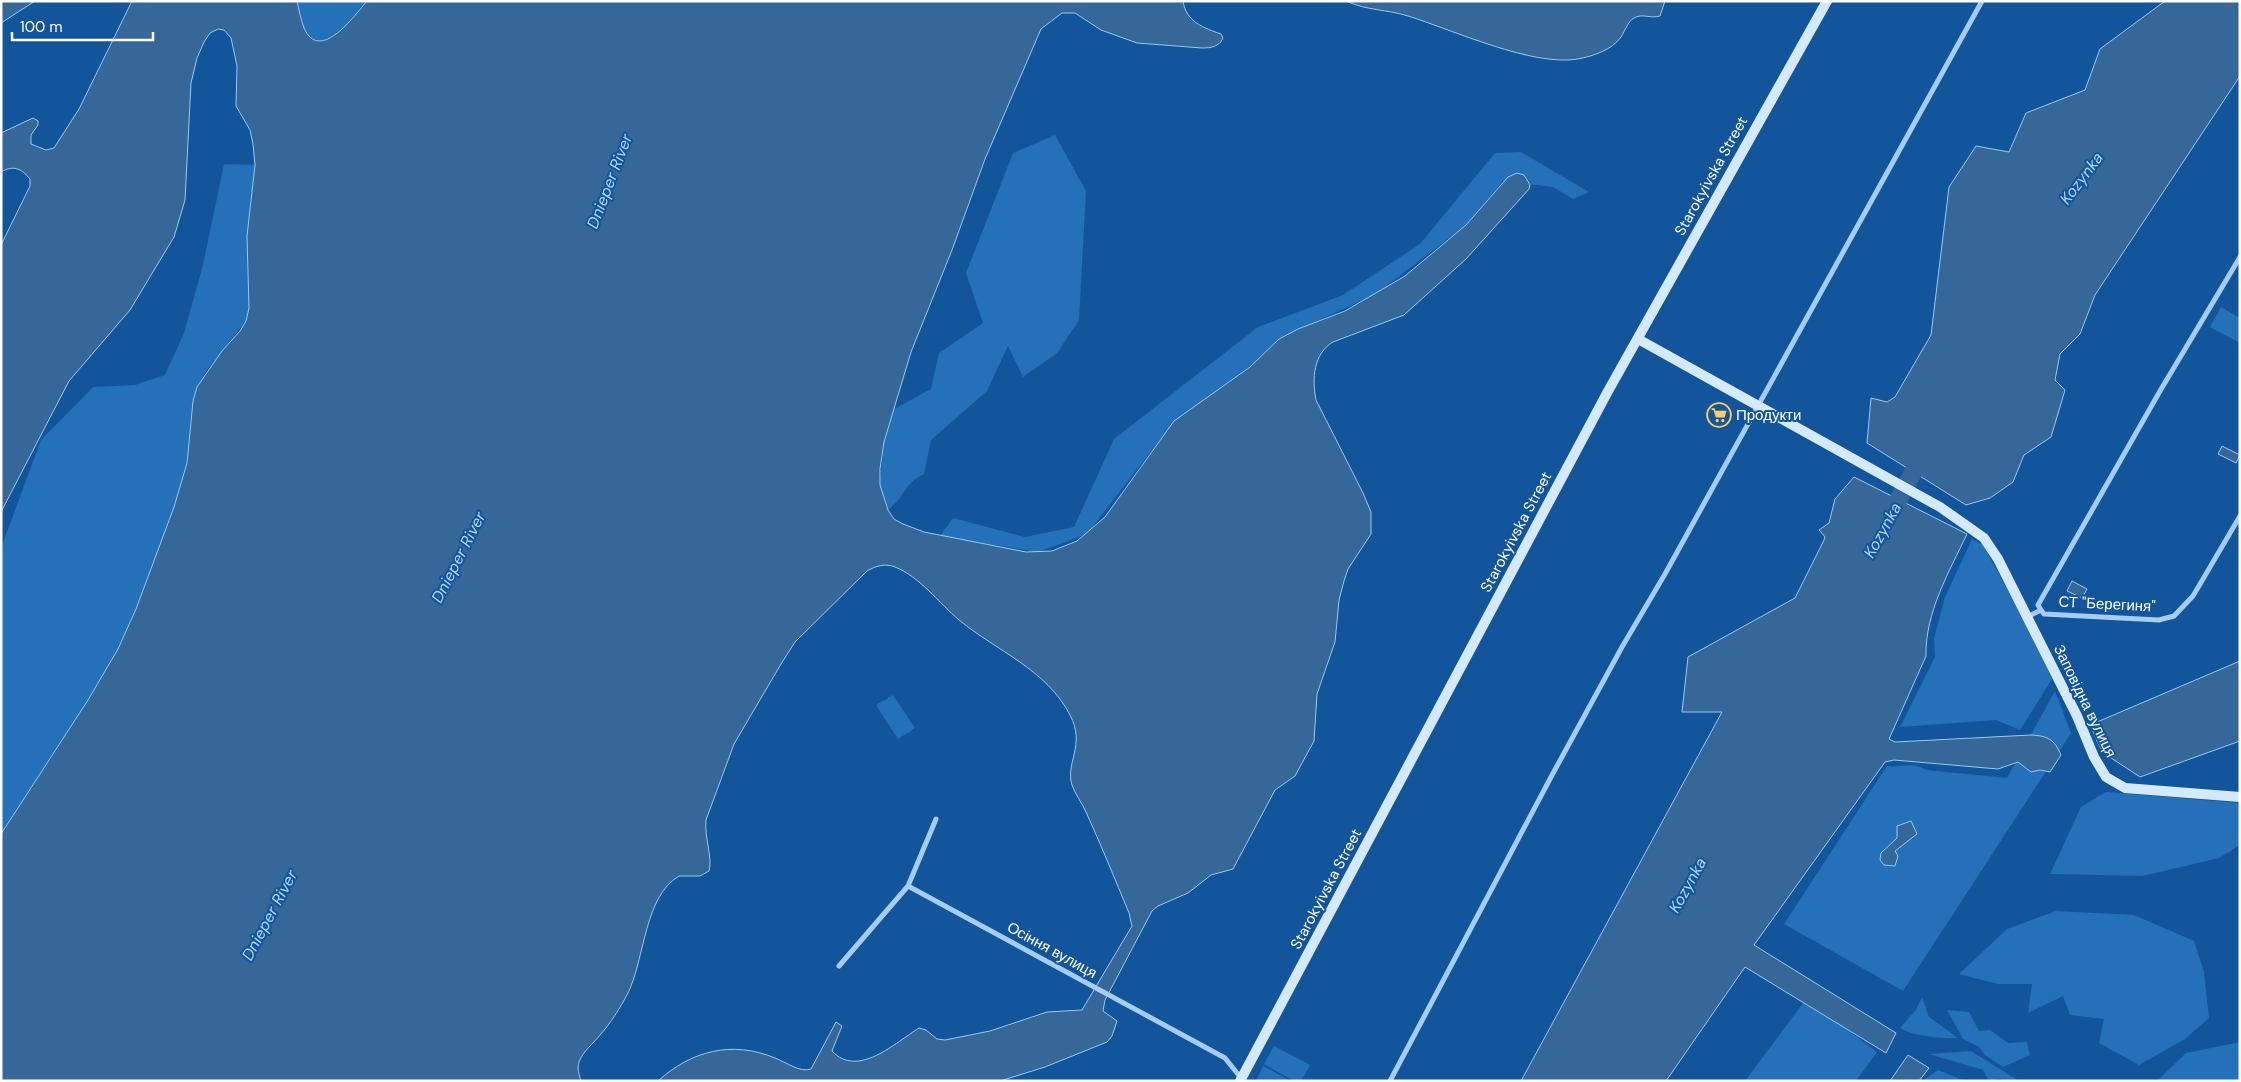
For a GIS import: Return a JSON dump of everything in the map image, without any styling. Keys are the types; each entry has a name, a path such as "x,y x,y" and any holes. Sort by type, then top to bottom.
{"street":[{"name":"Starokyivska Street","path":"1241,1080 1638,339 1827,1"},
{"path":"1390,1081 1622,647 1665,574 1982,1"},
{"path":"2028,617 2041,610 2038,605 2160,391 2240,257"},
{"name":"Заповідна вулиця","path":"1638,339 1940,507 1984,538 1998,559 2028,617 2077,716 2094,757 2106,777 2125,788 2240,797"},
{"name":"СТ \"Берегиня\"","path":"2041,610 2044,614 2158,620 2174,616 2193,596 2240,516"},
{"path":"839,966 908,886 936,818"},
{"name":"Осіння вулиця","path":"908,886 1225,1058 1241,1080"}],"shaded area":[{"path":"297,1 367,1 337,33 328,39 319,41 311,38 304,28"},
{"path":"1055,135 1086,191 1079,320 1057,353 1023,377 1008,346 987,391 931,440 924,474 908,486 888,510 880,485 884,442 894,409 931,389 939,353 983,323 966,273 1013,153"},
{"path":"1521,152 1589,192 1573,199 1553,187 1503,181 1466,225 1376,294 1284,336 1257,361 1169,428 1087,534 1038,552 940,536 953,518 1025,537 1074,527 1114,439 1258,327 1343,295 1420,244 1495,153"},
{"path":"224,164 255,165 247,236 249,308 246,321 207,370 197,387 191,415 187,463 174,507 136,609 118,649 88,700 1,834 1,548 41,440 93,387 135,385 165,375 184,333 203,265"},
{"path":"2221,307 2240,318 2240,343 2210,327"},
{"path":"1972,539 1983,545 2028,627 2052,679 2020,730 1996,720 1900,727 1935,657 1934,638 1945,597"},
{"path":"2055,691 2071,733 1903,991 1784,924 1887,766 1912,765 1926,770 2007,778"},
{"path":"893,695 915,728 898,739 876,705"},
{"path":"2106,792 2240,803 2240,845 2219,858 2143,876 2050,874 2081,807"},
{"path":"2056,911 2134,915 2194,941 2204,972 2209,1018 2185,1039 2139,1065 2099,1043 2104,1019 2070,1015 2063,996 2028,1013 2032,984 1998,984 1959,974 2007,929"},
{"path":"1922,997 1929,1017 1958,1038 1928,1036 1905,1031 1900,1028 1916,1010"},
{"path":"1806,999 1877,1052 1856,1081 1745,1081"},
{"path":"1947,1010 1969,1012 1979,1031 1990,1030 2008,1043 2027,1042 2030,1055 2003,1067 1985,1055 1979,1047 1963,1039"},
{"path":"2240,1042 2240,1081 2157,1081 2186,1053"},
{"path":"1274,1046 1310,1065 1301,1081 1294,1081 1264,1064"},
{"path":"1971,1051 2019,1081 2003,1081 2001,1079 1989,1081 1983,1070 1929,1054"},
{"path":"1263,1066 1291,1081 1256,1081"},
{"path":"1938,1070 1965,1081 1922,1081"}],"water":[{"path":"1,1 35,1 1,23"},
{"name":"Dnieper River","path":"132,1 297,1 304,28 311,38 319,41 328,39 337,33 367,1 1183,1 1192,19 1202,26 1221,34 1223,38 1217,45 1202,48 1137,43 1101,30 1075,13 1062,13 1041,29 985,159 952,250 911,352 884,442 880,485 888,510 894,519 924,532 1026,552 1052,551 1077,541 1105,517 1174,421 1250,367 1279,339 1298,329 1345,311 1405,276 1466,225 1508,177 1517,173 1524,175 1530,185 1529,189 1466,259 1404,315 1333,342 1321,353 1314,376 1316,400 1371,512 1371,534 1348,569 1344,581 1339,600 1335,642 1317,694 1314,741 1295,776 1275,790 1233,869 1211,875 1188,893 1158,906 1152,911 1105,1000 1103,1011 1117,1021 1112,1036 1107,1042 1045,1067 1000,1081 658,1081 684,1062 698,1056 728,1049 759,1053 802,1070 811,1069 836,1022 842,1026 832,1051 842,1059 853,1061 865,1060 877,1055 919,1028 926,1030 937,1039 945,1040 990,1031 1047,1012 1082,1010 1132,926 1129,913 1103,849 1072,785 1071,769 1076,736 1070,715 1060,699 1035,673 959,620 912,577 895,567 884,565 867,571 795,642 734,744 706,820 710,860 709,871 700,876 679,876 667,886 659,898 652,913 634,979 628,993 612,1020 579,1062 578,1069 581,1081 1,1081 1,834 88,700 118,649 136,609 174,507 187,463 193,401 197,387 222,351 240,331 246,321 249,308 247,236 255,165 253,144 250,130 236,106 237,66 231,38 224,30 218,29 210,33 204,42 197,58 191,83 185,200 174,237 130,310 69,381 1,512 1,245 30,186 30,179 20,170 13,168 1,172 1,133 33,118 38,121 38,125 31,135 31,144 46,150 54,148 79,109"},
{"path":"1346,1 1665,1 1660,16 1640,16 1632,19 1613,46 1584,58 1560,60 1516,53 1408,16 1362,7"},
{"path":"2165,1 2240,1 2240,76 2095,295 2080,334 2060,354 2055,380 2065,390 2051,437 2024,455 2013,482 1990,498 1966,505 1867,443 1871,398 1887,402 1895,397 1931,335 1949,187 1976,146 2009,152 2026,113 2085,90 2100,49"},
{"path":"2222,446 2240,455 2236,463 2218,454"},
{"path":"1854,477 1967,534 1939,593 1929,624 1926,656 1889,739 1895,742 2037,735 2050,739 2056,745 2061,755 2050,772 2040,770 2031,772 2018,762 1998,769 1894,760 1885,762 1754,945 1896,1033 1886,1053 1745,967 1666,1081 1521,1081 1722,712 1682,712 1688,657 1795,598 1824,540 1825,537 1819,530 1829,523 1835,499"},
{"path":"2072,581 2087,589 2082,598 2067,591"},
{"path":"2240,661 2240,741 2140,777 2102,752 2090,725"},
{"path":"1911,821 1917,834 1895,851 1898,856 1895,866 1884,865 1880,860 1881,853 1897,838 1897,826"},
{"path":"1908,1055 1929,1068 1919,1081 1890,1081"}],"waterway":[{"name":"Kozynka","path":"1888,519 1924,452"}],"place":[{"name":"Продукти","path":"1719,415"}]}
